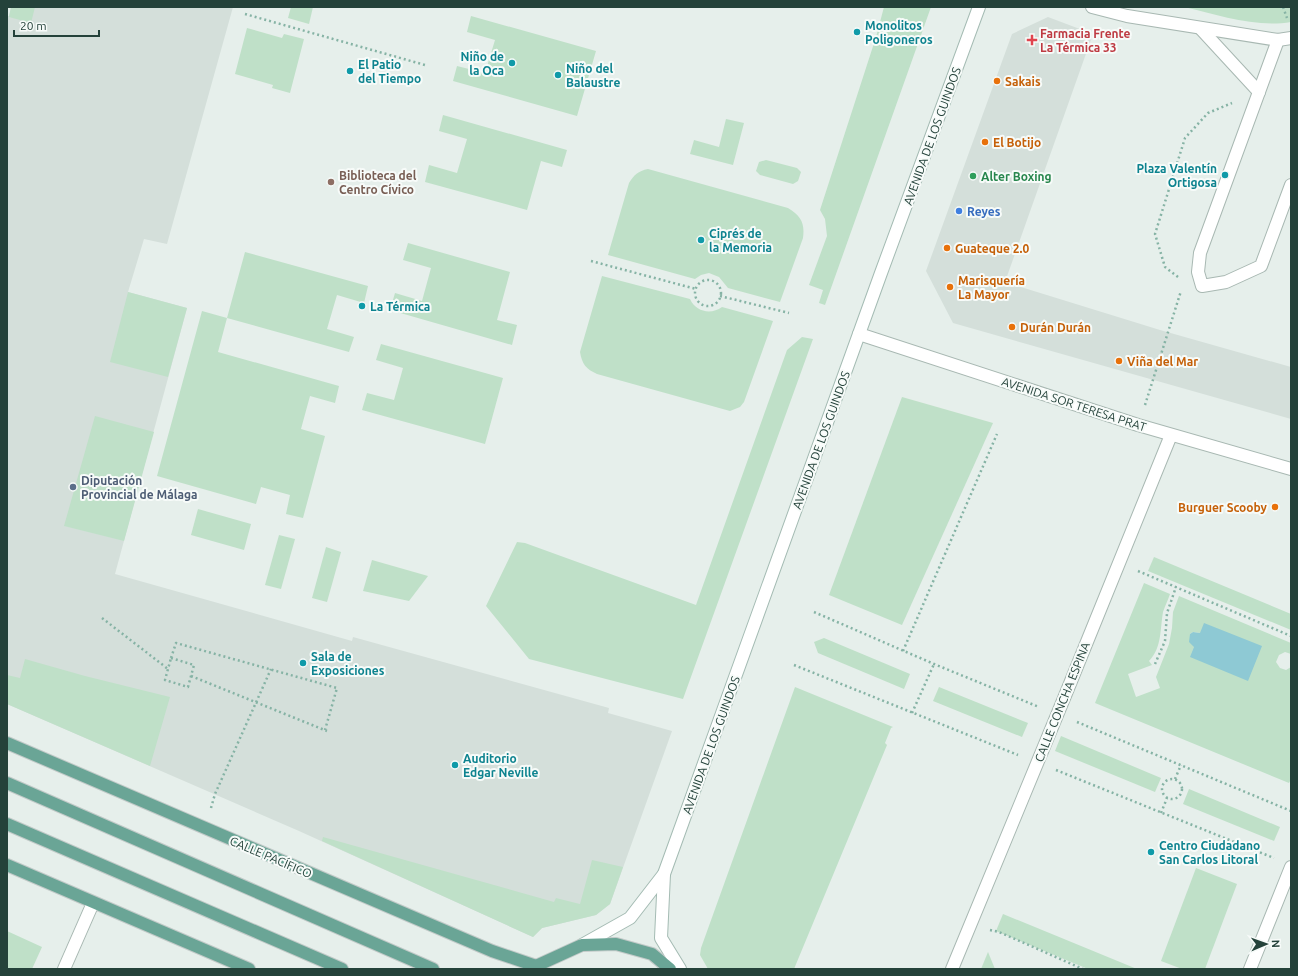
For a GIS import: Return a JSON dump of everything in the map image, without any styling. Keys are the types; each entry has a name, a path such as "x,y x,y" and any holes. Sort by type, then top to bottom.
{"main road":[{"name":"CALLE PACÍFICO","path":"7,744 535,968"},
{"path":"7,784 433,969"},
{"path":"7,824 342,969"},
{"path":"7,865 249,969"},
{"path":"535,968 582,945 616,944 652,954 670,969"}],"street":[{"name":"AVENIDA DE LOS GUINDOS","path":"680,969 661,938 664,874 979,7"},
{"path":"1092,7 1127,16 1200,28 1278,40 1291,38"},
{"path":"1200,28 1259,92"},
{"path":"1278,40 1200,253 1198,272 1202,286 1226,282 1261,266 1291,185"},
{"name":"AVENIDA SOR TERESA PRAT","path":"859,334 1138,426 1291,469"},
{"name":"CALLE CONCHA ESPINA","path":"952,969 1058,714 1171,435"},
{"path":"1250,969 1291,867"},
{"name":"AVENIDA DE LOS GUINDOS","path":"582,945 630,918 664,874"},
{"path":"64,969 93,903"}],"path":[{"path":"245,14 426,64"},
{"path":"1202,286 1184,282 1165,267 1155,234 1186,138 1208,113 1259,92"},
{"path":"591,260 696,290"},
{"path":"704,281 710,281 719,287 720,296 718,302 711,306 703,305 698,302 696,290 699,284 704,281"},
{"path":"1138,426 1184,282"},
{"path":"720,296 789,313"},
{"path":"904,651 997,434"},
{"path":"1119,563 1291,636"},
{"path":"1155,664 1165,641 1167,613 1176,587"},
{"path":"814,612 934,664 1291,811"},
{"path":"102,618 168,669"},
{"path":"171,658 194,665 191,676 188,687 165,680 171,658 176,643 337,688 326,731 191,676"},
{"path":"912,713 934,664"},
{"path":"794,665 802,669"},
{"path":"204,828 215,794 271,669"},
{"path":"1174,779 1181,765"},
{"path":"1169,778 1177,780 1182,786 1181,794 1172,800 1167,798 1161,789 1162,784 1169,778"},
{"path":"1161,813 1167,798"},
{"path":"970,927 999,932 1083,969"}],"shaded area":[{"name":"Diputación Provincial de Málaga","path":"11,7 233,7 167,244 144,239 128,292 187,308 115,574 352,641 353,637 609,708 608,713 672,731 610,904 596,915 542,928 533,937 299,831 7,704 7,16 9,16"},
{"path":"1048,17 1093,34 1005,282 1160,330 1291,367 1291,419 953,323 926,271 1012,34"}],"green space":[{"path":"11,7 35,7 31,23 9,17"},
{"path":"291,7 313,7 309,24 288,18"},
{"path":"884,7 931,7 825,305 819,303 823,290 809,285 827,236 825,219 820,210 876,37"},
{"path":"1184,7 1291,7 1291,22 1251,22"},
{"path":"471,16 596,51 577,116 453,81 457,66 485,73 495,40 467,32"},
{"path":"247,28 282,38 284,34 304,39 290,93 272,88 273,85 235,74"},
{"path":"443,115 567,150 562,167 541,161 527,210 425,182 429,165 457,173 467,139 439,131"},
{"path":"726,119 744,123 733,165 690,154 694,140 719,147"},
{"path":"766,160 797,168 801,172 798,181 793,184 760,175 756,171 759,162"},
{"path":"648,169 788,208 799,217 803,224 803,238 780,302 728,288 719,277 709,273 701,275 695,279 608,255 629,183 637,174"},
{"path":"408,243 510,272 497,320 517,325 512,345 390,310 395,293 422,301 431,268 403,260"},
{"path":"245,252 368,286 364,303 337,295 327,329 354,337 349,352 227,318"},
{"path":"602,276 690,299 696,307 704,311 713,311 722,307 773,321 744,402 740,407 730,411 597,374 587,368 583,363 580,352"},
{"path":"128,292 187,308 168,377 110,362"},
{"path":"202,311 227,318 218,352 339,386 335,403 310,396 301,429 325,436 303,518 286,514 290,495 261,487 256,504 157,476"},
{"path":"802,337 813,339 683,699 529,659 486,606 517,542 525,543 696,605 787,350"},
{"path":"381,344 503,378 485,444 362,410 367,393 394,400 403,368 376,360"},
{"path":"902,397 993,423 902,625 829,595"},
{"path":"95,416 154,432 124,541 64,526"},
{"path":"198,509 251,524 244,550 191,535"},
{"path":"279,535 295,539 281,589 265,585"},
{"path":"326,547 341,552 327,602 312,598"},
{"path":"1154,557 1291,614 1291,630 1148,571"},
{"path":"372,560 428,576 409,601 363,591"},
{"path":"1144,583 1170,594 1163,612 1160,638 1156,650 1149,661 1152,665 1128,674 1136,697 1160,688 1156,677 1169,644 1173,612 1179,596 1291,643 1291,654 1285,652 1279,655 1276,662 1280,668 1286,670 1291,667 1291,779 1289,783 1095,703","holes":["1193,632 1200,633 1190,657 1194,647 1190,634"]},
{"path":"824,638 910,674 904,689 818,653 814,642"},
{"path":"25,659 85,676 170,697 150,766 7,704 7,675 20,678"},
{"path":"795,687 893,727 891,728 885,743 887,745 794,969 708,969 700,955 701,948"},
{"path":"939,687 1028,723 1022,737 933,701"},
{"path":"1061,736 1161,778 1155,792 1055,751"},
{"path":"1189,789 1280,827 1274,841 1183,804"},
{"path":"323,837 554,902 556,898 580,904 592,860 623,867 610,904 596,915 542,928 533,937 322,841"},
{"path":"1196,868 1237,884 1205,969 1182,969 1161,961"},
{"path":"1003,914 1137,969 1088,969 996,931"},
{"path":"7,931 42,947 32,969 7,969"},
{"path":"988,952 995,969 981,969"}],"water":[{"path":"1204,623 1262,646 1248,681 1190,657 1194,647 1189,642 1190,634 1193,632 1200,633"}],"place":[{"name":"Monolitos Poligoneros","path":"857,32"},
{"name":"Farmacia Frente La Térmica 33","path":"1032,40"},
{"name":"Niño de la Oca","path":"512,63"},
{"name":"El Patio del Tiempo","path":"350,71"},
{"name":"Niño del Balaustre","path":"558,75"},
{"name":"Sakais","path":"997,81"},
{"name":"El Botijo","path":"985,142"},
{"name":"Plaza Valentín Ortigosa","path":"1225,175"},
{"name":"Alter Boxing","path":"973,176"},
{"name":"Biblioteca del Centro Cívico","path":"331,182"},
{"name":"Reyes","path":"959,211"},
{"name":"Ciprés de la Memoria","path":"701,240"},
{"name":"Guateque 2.0","path":"947,248"},
{"name":"Marisquería La Mayor","path":"950,287"},
{"name":"La Térmica","path":"362,306"},
{"name":"Durán Durán","path":"1012,327"},
{"name":"Viña del Mar","path":"1119,361"},
{"name":"Diputación Provincial de Málaga","path":"73,487"},
{"name":"Burguer Scooby","path":"1275,507"},
{"name":"Sala de Exposiciones","path":"303,663"},
{"name":"Auditorio Edgar Neville","path":"455,765"},
{"name":"Centro Ciudadano San Carlos Litoral","path":"1151,852"}]}
